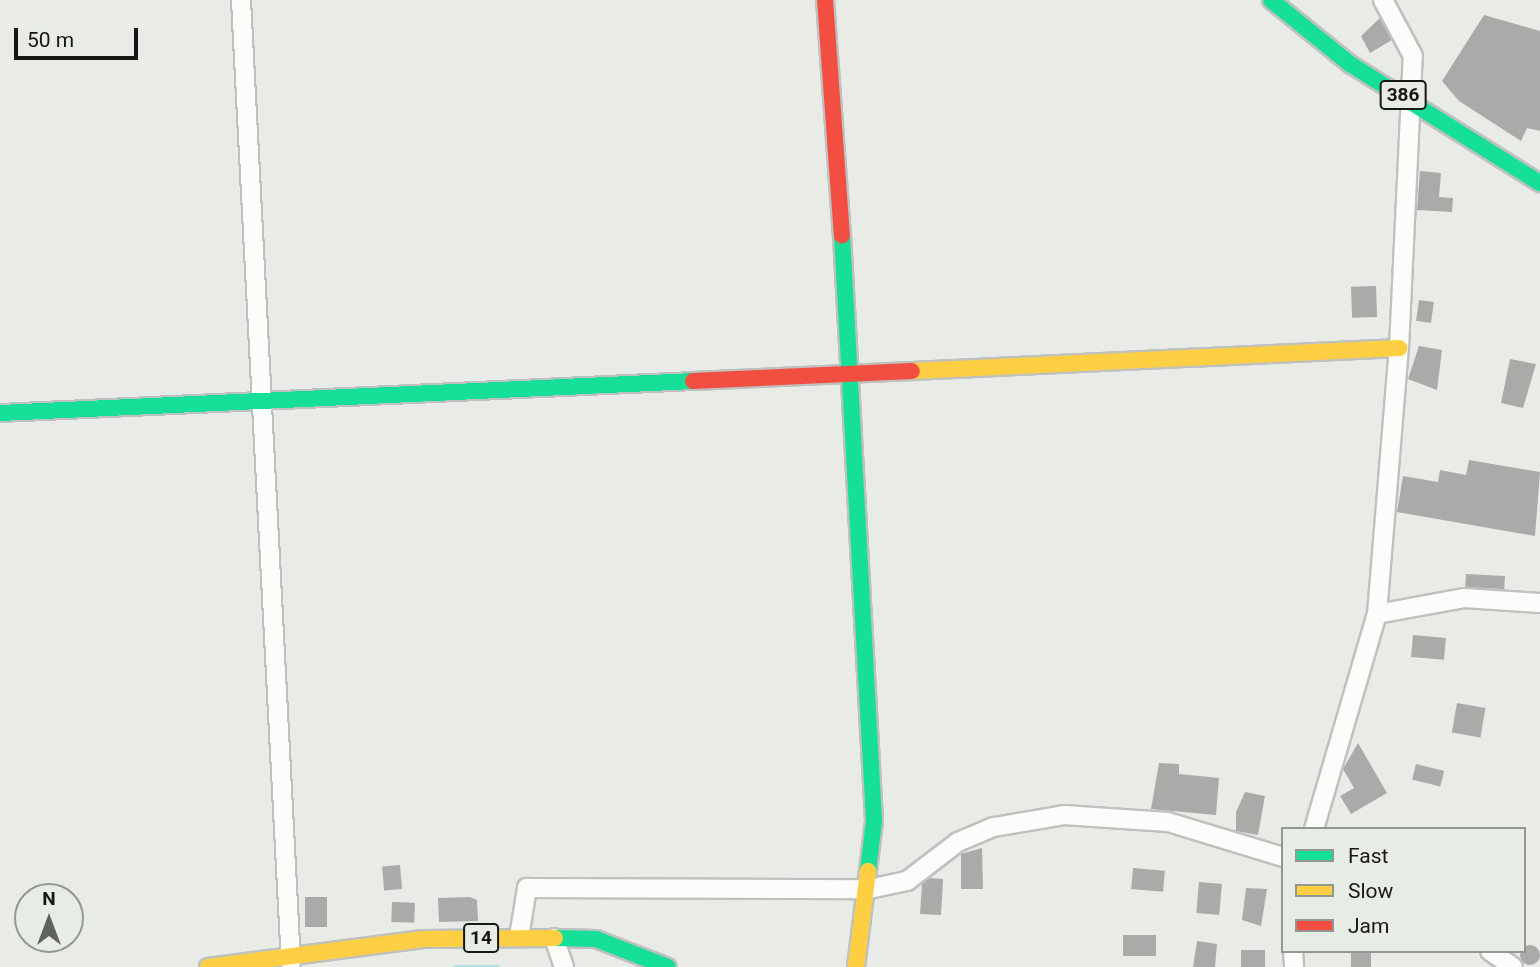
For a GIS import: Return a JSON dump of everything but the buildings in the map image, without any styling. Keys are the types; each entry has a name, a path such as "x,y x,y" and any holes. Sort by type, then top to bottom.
{"main road":[{"path":"825,0 852,371 874,821 869,889 856,967"},
{"name":"386","path":"1272,0 1350,64 1412,100 1540,183"},
{"path":"0,414 852,371 1399,348"},
{"name":"14","path":"208,967 291,962 423,939 519,937 596,939 668,967"}],"street":[{"path":"241,0 291,962"},
{"path":"1315,827 1377,614 1399,348 1413,56 1383,0"},
{"path":"1377,614 1464,598 1540,603"},
{"path":"519,937 527,888 869,889 907,881 958,842 994,827 1064,815 1168,822 1281,856"},
{"path":"554,938 564,967"},
{"path":"1493,953 1513,967"}],"waterway":[{"path":"455,967 497,967"}],"traffic: fast":[{"path":"1271,0 1350,64 1540,183"},
{"path":"842,235 874,821 868,871"},
{"path":"0,413 693,381"},
{"path":"555,938 596,939 668,967"}],"traffic: slow":[{"path":"912,371 1399,348"},
{"path":"856,967 868,871"},
{"path":"208,967 423,939 555,938"}],"traffic: jam":[{"path":"825,0 842,235"},
{"path":"693,381 912,371"}]}
